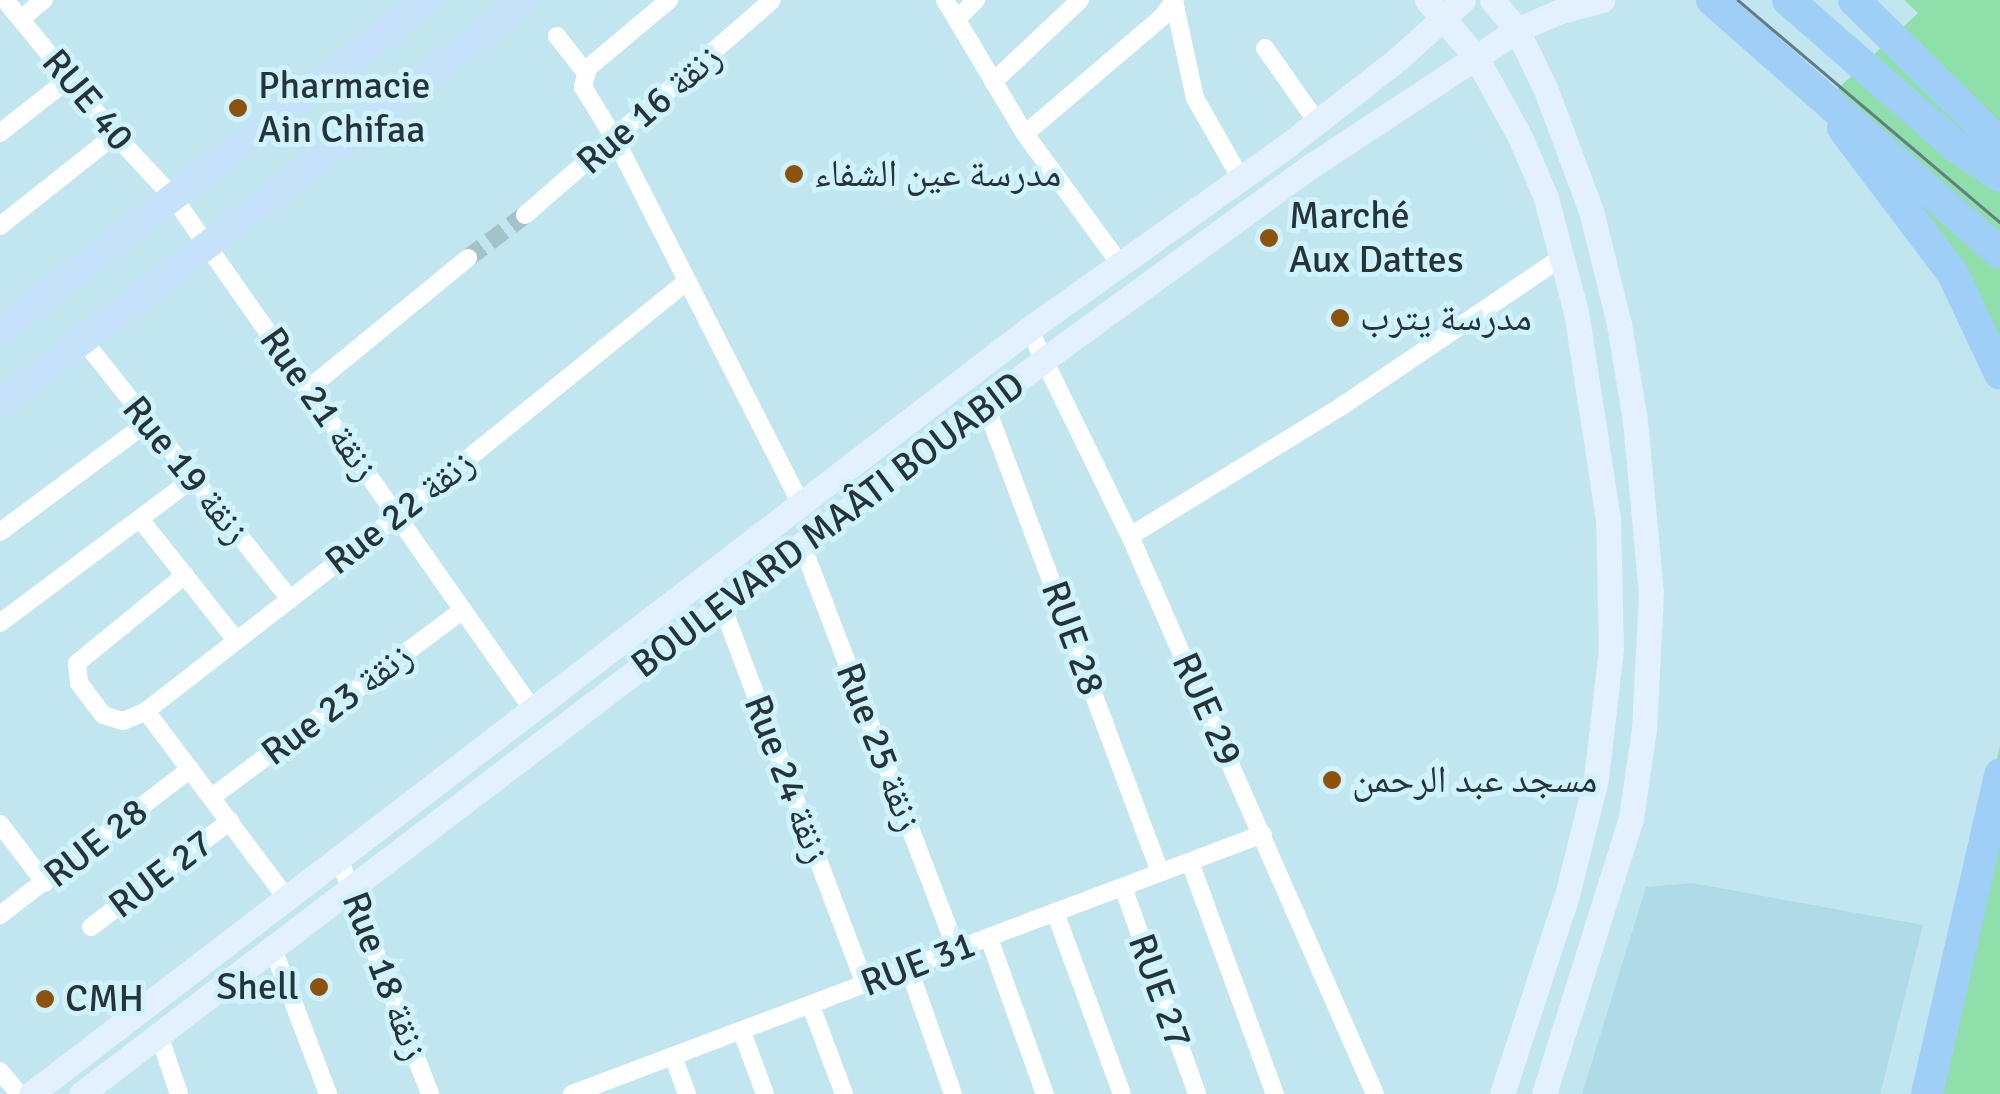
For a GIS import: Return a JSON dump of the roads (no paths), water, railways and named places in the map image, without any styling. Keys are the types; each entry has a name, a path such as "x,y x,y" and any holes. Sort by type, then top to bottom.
{"highway":[{"path":"1712,0 1811,83 2000,254"},
{"path":"1788,0 1954,145 2000,176"},
{"path":"1854,0 2000,144"},
{"path":"1811,83 1882,186 1953,274 2000,374"},
{"path":"1927,1094 2000,774"},
{"path":"1936,1058 2000,882"}],"main road":[{"path":"0,332 428,0"},
{"path":"0,404 527,0"}],"street":[{"name":"RUE 40","path":"5,0 114,135 173,196"},
{"path":"20,19 44,0"},
{"path":"669,0 585,72 583,87 616,141 801,504"},
{"name":"Rue 16 زنقة","path":"525,216 616,141 772,0"},
{"path":"945,0 1026,134 1121,264"},
{"path":"958,20 976,0"},
{"path":"993,82 1080,0"},
{"path":"1026,134 1162,17 1174,0"},
{"path":"1174,0 1195,98 1212,135 1241,179"},
{"path":"1492,0 1518,30 1578,169 1619,324 1642,475 1651,592 1640,758 1622,853 1544,1094"},
{"name":"BOULEVARD MAÂTI BOUABID","path":"92,1090 985,404 1312,166 1518,30 1558,12 1602,0"},
{"path":"1444,5 1535,170 1562,257 1586,370 1608,519 1611,650 1601,751 1567,895 1502,1094"},
{"name":"BOULEVARD MAÂTI BOUABID","path":"30,1094 1029,329 1317,122 1400,58 1444,5"},
{"path":"557,36 585,72"},
{"path":"1265,48 1317,122"},
{"path":"0,133 70,78"},
{"path":"0,226 114,135"},
{"name":"Rue 21 زنقة","path":"173,196 533,710"},
{"path":"1130,536 1342,406 1562,257"},
{"path":"308,389 468,258"},
{"name":"Rue 22 زنقة","path":"146,711 397,516 687,280"},
{"name":"RUE 29","path":"1029,329 1130,536 1375,1094"},
{"name":"Rue 19 زنقة","path":"83,340 290,599"},
{"name":"RUE 28","path":"985,404 1160,872"},
{"path":"0,532 146,423"},
{"path":"0,624 194,478"},
{"path":"140,518 236,640"},
{"name":"Rue 25 زنقة","path":"802,545 957,950"},
{"name":"Rue 24 زنقة","path":"710,574 865,984"},
{"path":"185,576 84,655 77,663 78,683 103,715 123,722 146,711 288,899"},
{"name":"Rue 23 زنقة","path":"212,797 463,610"},
{"path":"1601,751 1640,758"},
{"name":"RUE 28","path":"0,915 190,769"},
{"name":"RUE 27","path":"92,927 230,821"},
{"path":"0,824 45,883"},
{"name":"RUE 31","path":"572,1094 606,1088 672,1056 1263,834"},
{"name":"Rue 18 زنقة","path":"340,859 430,1094"},
{"path":"1190,862 1275,1094"},
{"name":"RUE 27","path":"1123,888 1197,1094"},
{"path":"1055,912 1122,1094"},
{"path":"989,938 1045,1094"},
{"path":"273,949 328,1094"},
{"path":"909,969 954,1094"},
{"path":"811,1006 844,1094"},
{"path":"742,1032 765,1094"},
{"path":"159,1035 180,1094"},
{"path":"672,1056 687,1094"},
{"path":"0,1070 19,1094"}],"tunnel":[{"path":"468,258 525,215"}],"tram line":[{"path":"1738,0 2000,222"}],"place":[{"name":"Pharmacie Ain Chifaa","path":"238,108"},
{"name":"مدرسة عين الشفاء","path":"794,174"},
{"name":"Marché Aux Dattes","path":"1269,238"},
{"name":"مدرسة يترب","path":"1340,318"},
{"name":"مسجد عبد الرحمن","path":"1332,780"},
{"name":"Shell","path":"319,987"},
{"name":"CMH","path":"45,999"}]}
